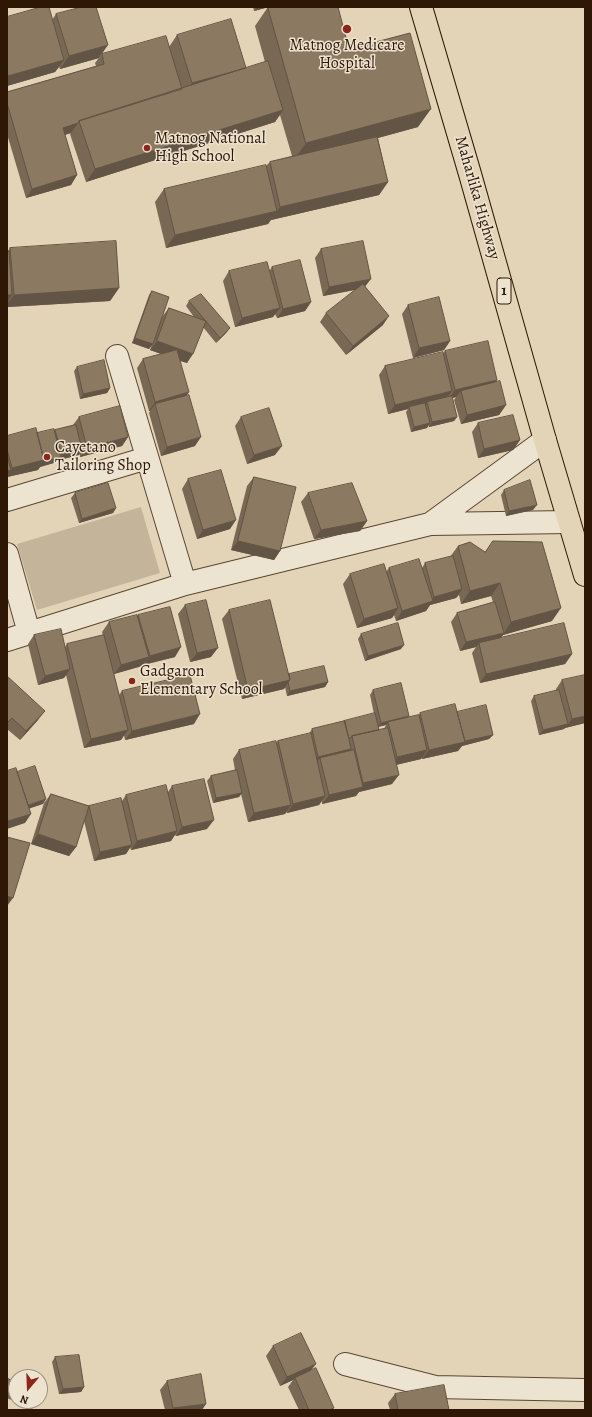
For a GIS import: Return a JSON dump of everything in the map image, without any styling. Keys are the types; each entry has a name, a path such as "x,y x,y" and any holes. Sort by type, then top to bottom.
{"highway":[{"name":"Maharlika Highway","path":"421,7 475,188 545,440 585,575"}],"street":[{"path":"117,356 185,584"},
{"path":"430,524 545,440"},
{"path":"7,500 147,458"},
{"path":"7,640 185,584 430,524 569,522"},
{"path":"7,554 29,633"},
{"path":"345,1364 435,1387 585,1390"}],"shaded area":[{"path":"141,507 160,573 37,610 17,544"}],"building":[{"path":"41,7 49,7 64,60 8,76 7,17"},
{"path":"82,7 96,7 108,45 69,56 56,14"},
{"path":"268,7 338,7 349,49 410,33 431,109 306,143"},
{"path":"231,19 246,68 192,83 177,35"},
{"path":"166,36 182,89 79,121 78,123 63,128 77,175 32,189 7,103 7,92 104,64 102,54"},
{"path":"268,61 283,110 95,169 79,121"},
{"path":"377,137 388,182 280,207 270,162"},
{"path":"266,165 277,211 175,235 164,189"},
{"path":"116,241 119,288 14,295 10,248"},
{"path":"363,241 371,279 329,287 321,249"},
{"path":"7,251 9,251 12,295 7,295"},
{"path":"300,260 311,302 283,309 272,267"},
{"path":"267,262 280,308 242,318 229,271"},
{"path":"363,284 389,316 353,346 326,313"},
{"path":"152,291 169,297 153,344 135,338"},
{"path":"201,294 230,328 220,338 189,301"},
{"path":"439,297 450,341 419,348 408,305"},
{"path":"169,308 206,321 193,354 157,341"},
{"path":"488,341 497,380 455,390 445,351"},
{"path":"177,350 189,392 155,402 143,359"},
{"path":"443,352 452,391 395,405 385,366"},
{"path":"104,360 110,388 83,394 77,367"},
{"path":"500,381 506,405 467,415 461,391"},
{"path":"189,395 201,437 167,447 155,404"},
{"path":"452,396 457,417 432,422 427,402"},
{"path":"425,403 430,423 414,427 409,407"},
{"path":"120,406 128,437 87,448 79,417"},
{"path":"269,408 282,446 254,455 241,417"},
{"path":"513,415 520,440 484,449 478,423"},
{"path":"76,425 82,450 62,455 55,430"},
{"path":"36,428 44,460 12,468 7,449 7,436"},
{"path":"54,429 61,457 43,462 44,460 37,433"},
{"path":"7,455 11,470 7,471"},
{"path":"221,470 236,520 203,530 188,479"},
{"path":"254,477 296,487 280,551 238,541"},
{"path":"530,480 537,505 509,511 504,490"},
{"path":"108,483 116,508 82,519 75,493"},
{"path":"352,483 367,521 321,530 308,493"},
{"path":"493,541 542,542 561,608 511,622 500,583 470,591 458,546 470,542 485,552"},
{"path":"453,556 462,589 434,597 425,563"},
{"path":"419,559 433,601 402,611 389,568"},
{"path":"384,564 398,608 364,619 350,574"},
{"path":"206,600 218,648 197,653 185,605"},
{"path":"270,600 290,680 248,690 229,610"},
{"path":"495,602 504,633 466,642 457,613"},
{"path":"170,607 181,647 150,656 138,615"},
{"path":"137,615 149,657 121,665 109,622"},
{"path":"398,623 404,645 368,656 361,634"},
{"path":"564,623 572,654 486,674 479,643"},
{"path":"61,629 70,669 45,676 34,635"},
{"path":"104,635 128,730 91,739 67,644"},
{"path":"324,666 328,682 290,691 288,682 290,680 289,674"},
{"path":"190,675 200,714 132,731 122,691"},
{"path":"585,675 585,716 572,719 562,680"},
{"path":"7,676 45,711 26,731 12,718 7,723"},
{"path":"401,683 409,716 381,723 373,690"},
{"path":"559,690 568,724 543,730 534,696"},
{"path":"455,704 465,742 429,750 420,713"},
{"path":"486,705 493,735 465,741 457,712"},
{"path":"375,713 379,730 349,738 344,721"},
{"path":"419,715 427,750 397,757 388,722"},
{"path":"345,721 351,749 318,757 312,729"},
{"path":"388,728 399,775 363,783 352,736"},
{"path":"311,733 325,796 293,804 278,741"},
{"path":"276,741 291,805 254,813 239,750"},
{"path":"354,750 363,787 329,795 320,758"},
{"path":"35,766 46,799 28,805 17,772"},
{"path":"16,768 31,814 8,821 7,771"},
{"path":"237,770 242,793 216,798 211,776"},
{"path":"204,779 214,820 182,827 172,786"},
{"path":"166,785 177,831 137,841 126,795"},
{"path":"51,794 89,806 76,847 38,834"},
{"path":"121,798 132,845 100,852 89,806"},
{"path":"7,837 30,843 13,898 7,896"},
{"path":"301,1333 316,1364 287,1377 273,1346"},
{"path":"79,1355 84,1387 63,1389 55,1357"},
{"path":"316,1368 334,1408 329,1410 309,1410 295,1378"},
{"path":"201,1374 206,1404 173,1408 167,1381"},
{"path":"7,1378 8,1392 7,1392"},
{"path":"444,1385 449,1410 398,1410 395,1394"}],"place":[{"name":"Matnog Medicare Hospital","path":"347,29"},
{"name":"Matnog National High School","path":"147,148"},
{"name":"Cayetano Tailoring Shop","path":"47,457"},
{"name":"Gadgaron Elementary School","path":"132,681"}]}
